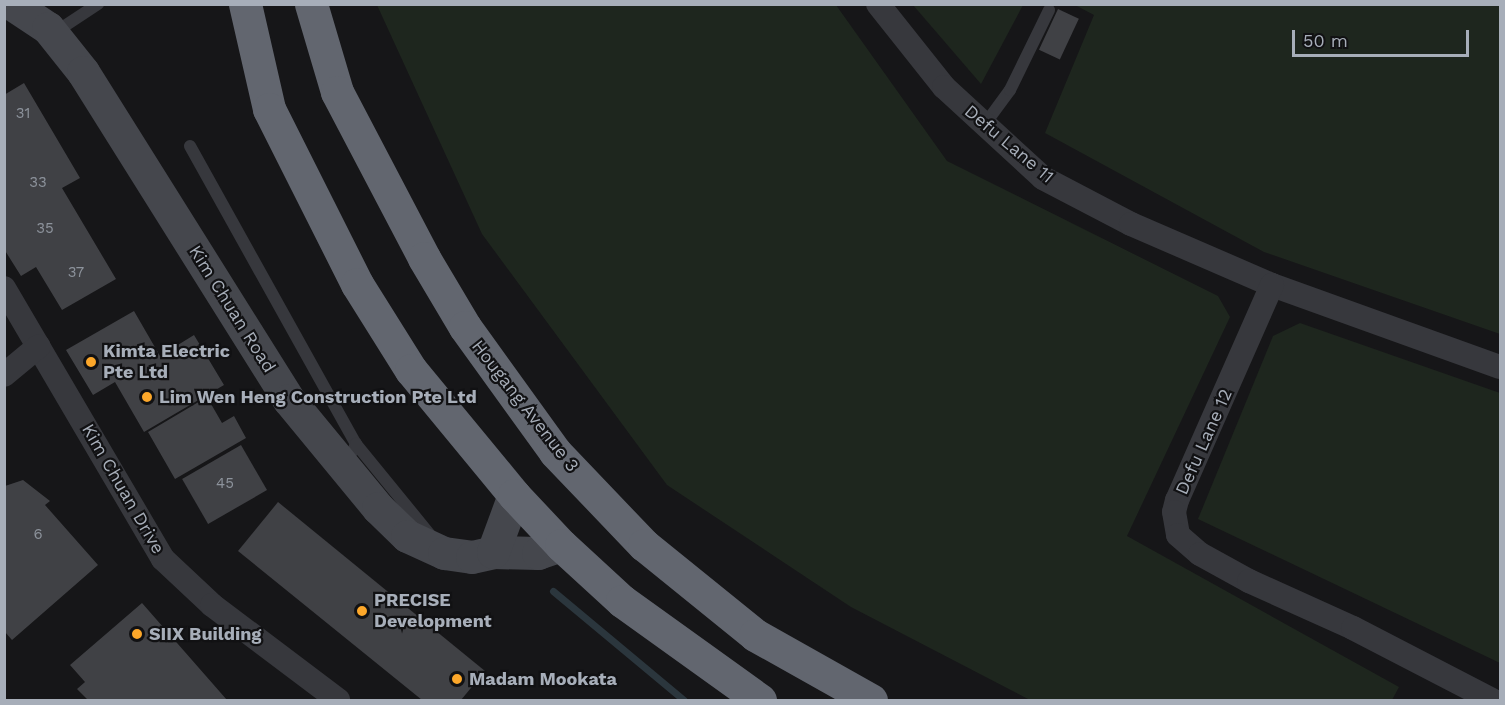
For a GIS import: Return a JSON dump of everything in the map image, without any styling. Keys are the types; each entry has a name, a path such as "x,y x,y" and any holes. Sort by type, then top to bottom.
{"highway":[{"path":"245,4 269,109 357,284 411,370 514,495 561,545 622,601 760,700"},
{"name":"Hougang Avenue 3","path":"310,4 337,92 465,327 555,452 644,545 755,635 871,700"}],"main road":[{"name":"Kim Chuan Road","path":"12,4 52,34 83,72 289,400 349,455 407,536 444,553 472,557 493,552 538,553 561,545"},
{"path":"493,552 514,495"}],"street":[{"name":"Defu Lane 11","path":"878,4 944,87 1043,177 1131,224 1272,285"},
{"path":"1272,285 1500,367"},
{"name":"Defu Lane 12","path":"1272,285 1177,500 1174,512 1178,535 1200,554 1248,581 1353,628 1450,691 1492,700"},
{"name":"Kim Chuan Drive","path":"4,288 163,559 212,605 338,700"},
{"path":"4,375 39,346"}],"lane":[{"path":"52,34 98,4"},
{"path":"985,124 1010,90 1049,10"},
{"path":"190,146 349,455"}],"shaded area":[{"path":"377,5 836,5 947,161 1218,296 1230,317 1127,536 1399,687 1392,700 1030,700 851,607 667,485 482,234"},
{"path":"913,5 1023,5 981,84"},
{"path":"1075,5 1500,5 1500,334 1264,252 1045,133 1094,15"},
{"path":"1300,323 1500,393 1500,663 1198,519 1273,336"}],"building":[{"path":"1058,9 1079,19 1060,60 1039,50"},
{"path":"24,83 80,178 62,188 116,279 62,310 36,267 21,276 4,249 4,95"},
{"path":"134,311 160,356 194,335 224,385 144,432 115,382 93,395 66,350"},
{"path":"207,397 222,423 234,416 246,438 175,479 148,432"},
{"path":"241,445 267,490 208,524 182,479"},
{"path":"23,480 50,501 45,505 98,565 12,640 5,632 5,486"},
{"name":"PRECISE Development","path":"278,502 485,671 461,700 422,700 238,551"},
{"name":"SIIX Building","path":"142,603 227,700 88,700 77,689 85,682 70,665"}],"waterway":[{"path":"553,591 684,700"}],"place":[{"name":"Kimta Electric Pte Ltd","path":"91,362"},
{"name":"Lim Wen Heng Construction Pte Ltd","path":"147,397"},
{"name":"PRECISE Development","path":"362,611"},
{"name":"SIIX Building","path":"137,634"},
{"name":"Madam Mookata","path":"457,679"}]}
